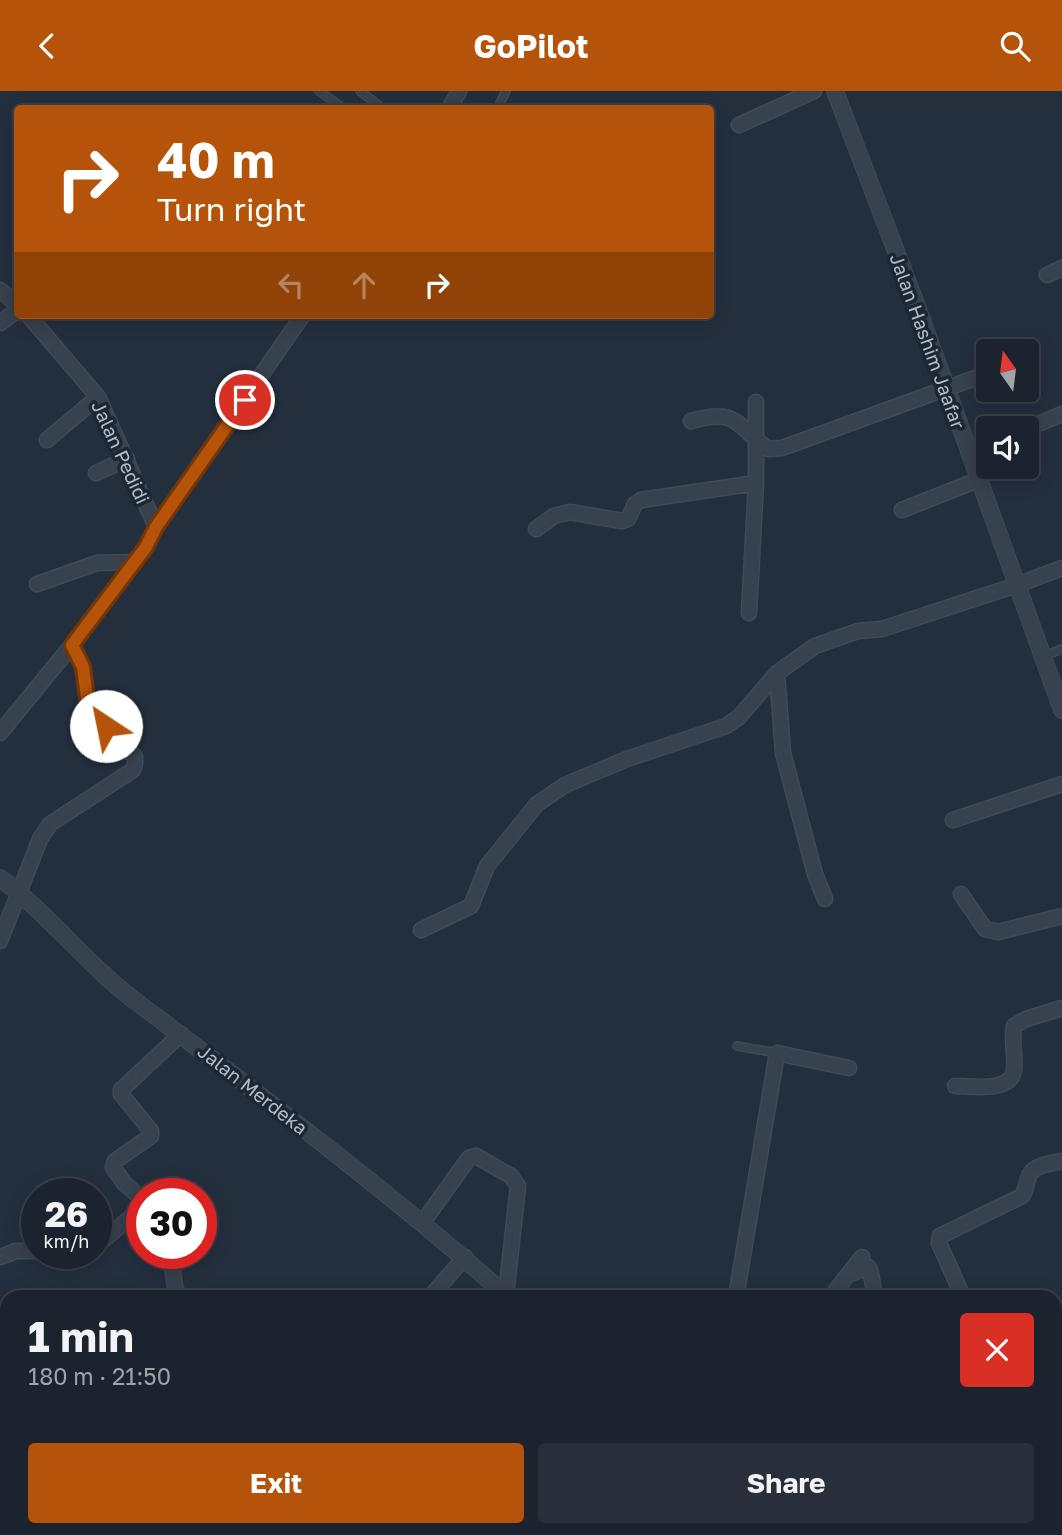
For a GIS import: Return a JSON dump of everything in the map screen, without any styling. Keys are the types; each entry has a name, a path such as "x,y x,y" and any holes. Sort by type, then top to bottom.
{"street":[{"path":"739,125 814,91"},
{"name":"Jalan Hashim Jaafar","path":"835,91 976,473"},
{"path":"1047,275 1062,268"},
{"path":"0,291 14,302"},
{"name":"Jalan Pedidi","path":"30,319 97,397 156,527"},
{"path":"0,733 135,562 156,527 300,319"},
{"path":"691,421 713,415 735,419 768,449 782,448 976,378"},
{"path":"47,440 97,397"},
{"path":"749,613 756,483 756,402"},
{"path":"1039,424 1062,414"},
{"path":"969,453 976,450"},
{"path":"96,473 127,459"},
{"path":"902,510 978,479"},
{"name":"Jalan Hashim Jaafar","path":"978,479 1062,710"},
{"path":"536,529 554,516 570,512 622,521 628,519 635,504 641,500 756,483"},
{"path":"37,584 97,563 135,562"},
{"path":"421,930 471,906 487,866 537,804 565,785 627,759 726,726 738,717 777,673 816,646 858,631 882,629 1062,568"},
{"path":"0,941 40,839 50,824 132,771 135,764 135,757 92,710 87,698 83,667 72,645"},
{"path":"777,673 783,753 815,874 825,899"},
{"path":"953,820 1062,784"},
{"name":"Jalan Merdeka","path":"0,878 135,1002 181,1034 423,1222 501,1290"},
{"path":"961,894 985,929 998,932 1062,916"},
{"path":"956,1086 1002,1086 1011,1079 1014,1070 1011,1039 1014,1026 1026,1019 1062,1008"},
{"path":"126,1185 113,1167 114,1161 151,1136 151,1131 121,1094 121,1090 181,1034"},
{"path":"737,1290 777,1053 849,1068"},
{"path":"423,1222 469,1159 476,1156 512,1176 518,1186 508,1290"},
{"path":"959,1290 939,1243 940,1236 1022,1196 1027,1191 1030,1173 1062,1161"},
{"path":"112,1232 126,1221"},
{"path":"0,1257 21,1251"},
{"path":"436,1290 466,1257"},
{"path":"836,1290 862,1258"},
{"path":"850,1274 868,1267 874,1290"},
{"path":"172,1269 176,1290"}],"lane":[{"path":"318,91 338,105"},
{"path":"360,91 378,105"},
{"path":"371,99 376,91"},
{"path":"500,103 506,91"},
{"path":"1044,656 1062,649"},
{"path":"737,1046 777,1053"}],"route":[{"path":"106,726 92,710 87,698 83,667 72,645 146,547 156,527 245,400"}]}
